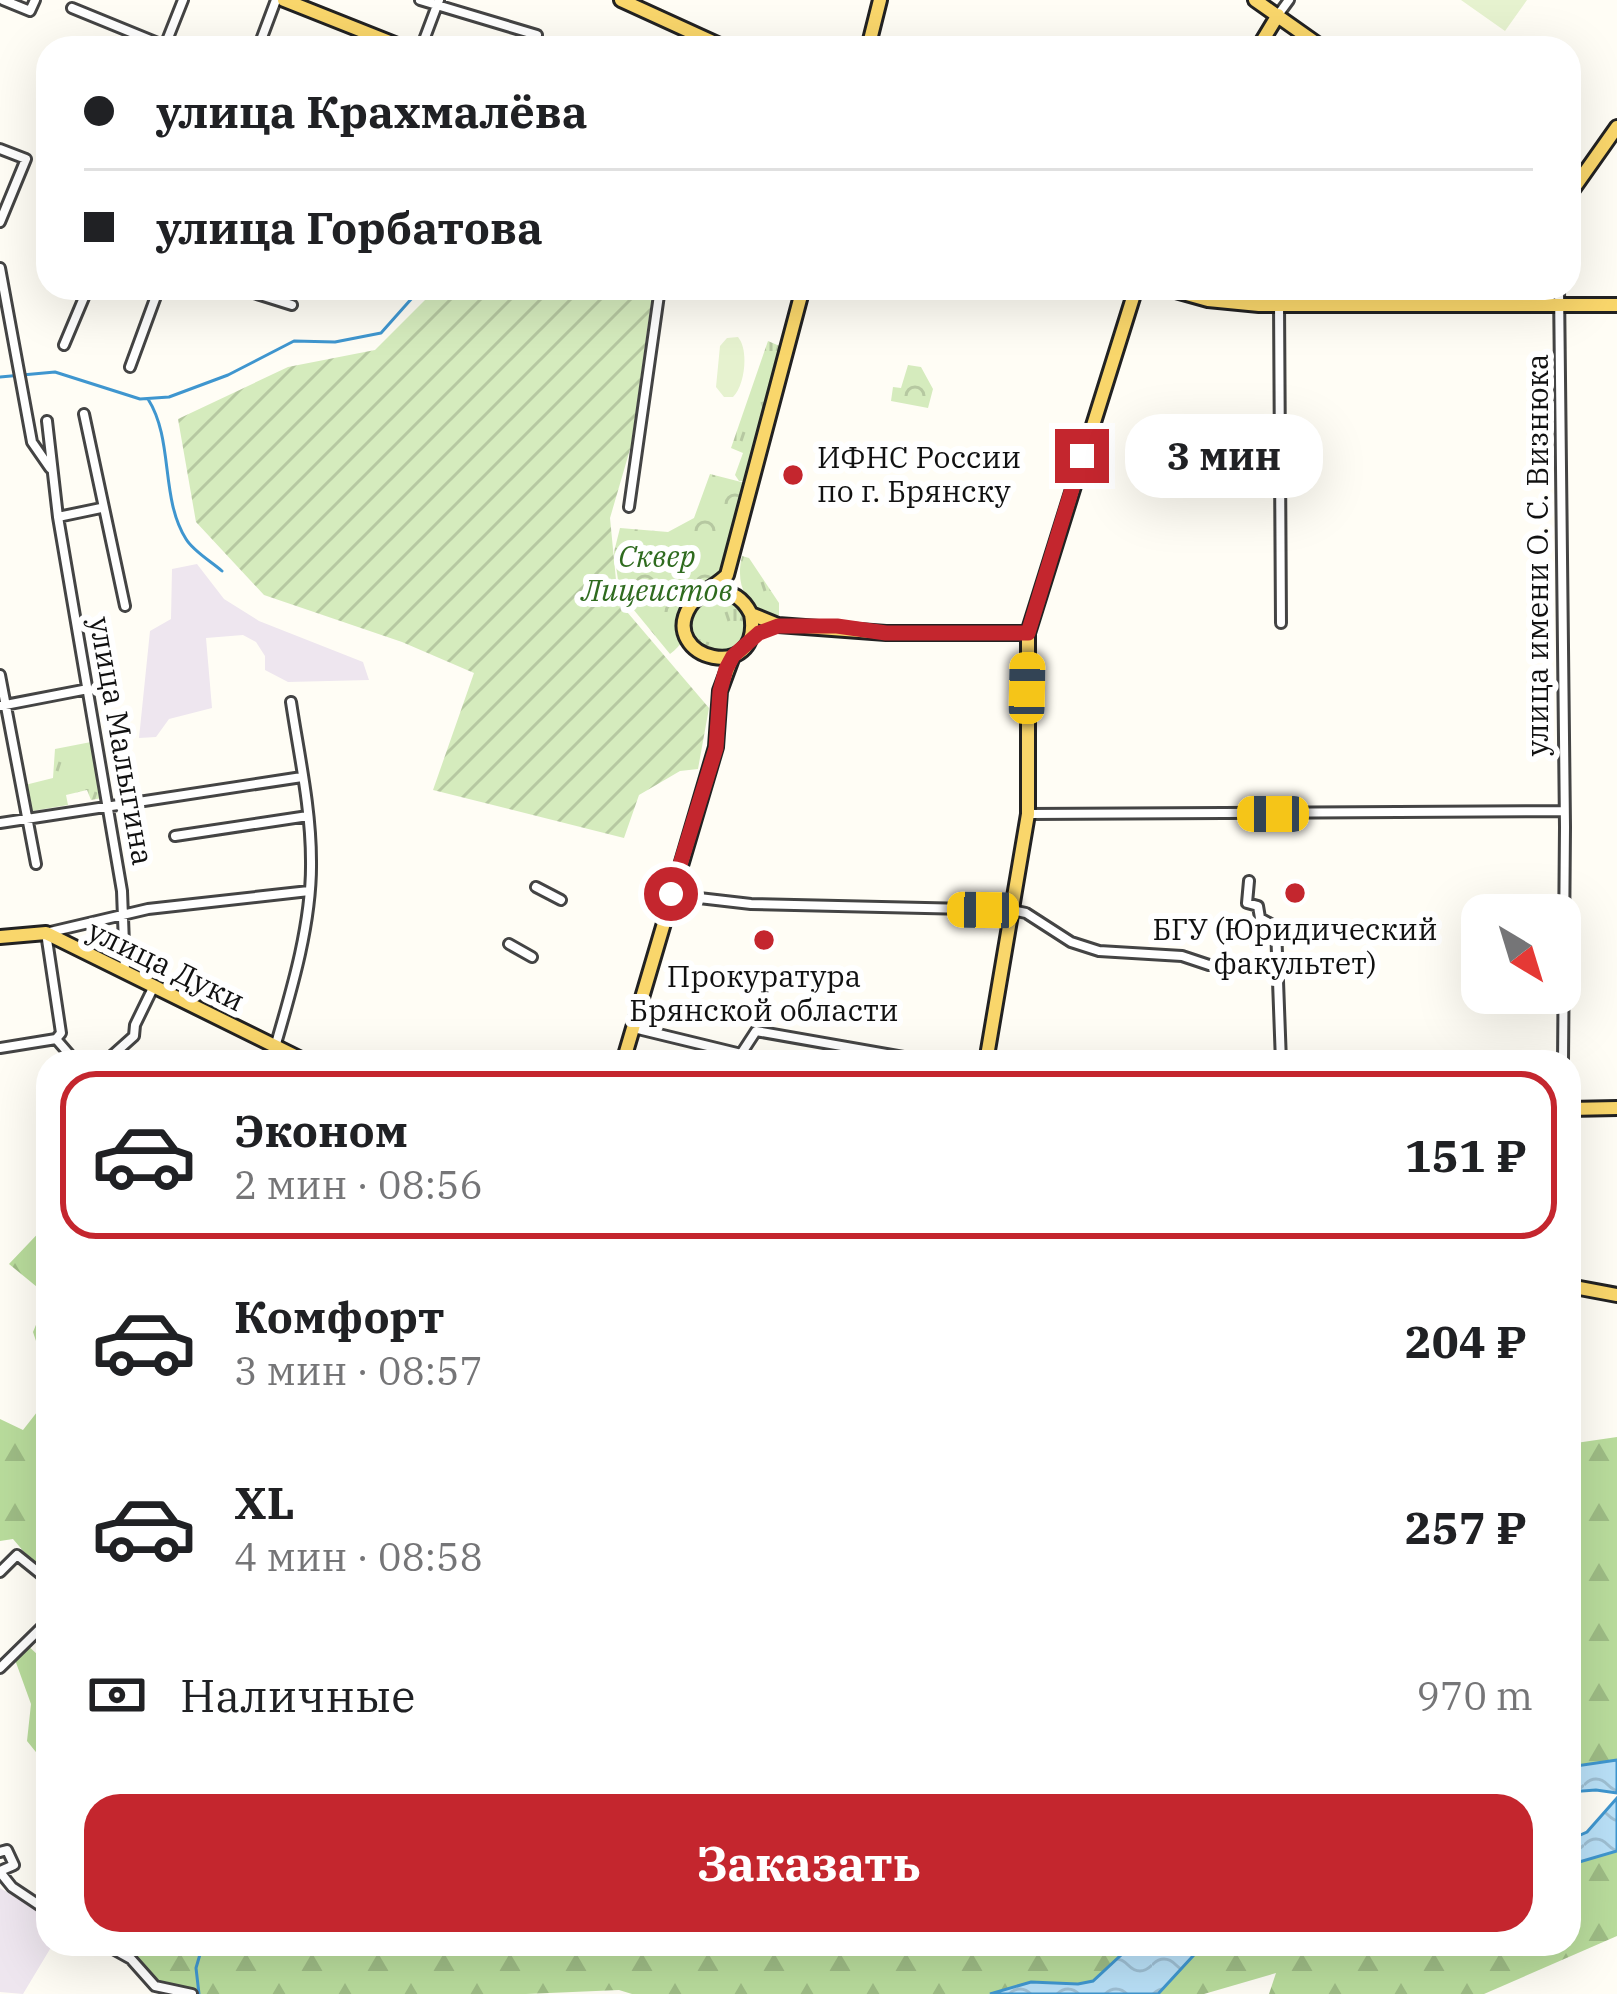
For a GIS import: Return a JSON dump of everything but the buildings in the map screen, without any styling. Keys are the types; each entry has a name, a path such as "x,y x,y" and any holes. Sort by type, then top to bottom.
{"main road":[{"path":"280,0 374,36"},
{"path":"621,0 700,36"},
{"path":"875,36 883,0"},
{"path":"1255,0 1306,36"},
{"path":"1266,36 1278,16"},
{"path":"1581,178 1617,127"},
{"path":"1581,299 1617,302"},
{"path":"720,691 704,656 687,637 685,622 695,601 731,576 803,300"},
{"path":"803,300 731,576 739,597 751,614 778,626 837,626 886,633 1028,633"},
{"path":"988,1050 1028,814 1028,633 1132,300"},
{"path":"1212,300 1420,300"},
{"path":"1250,300 1279,303"},
{"path":"708,592 739,597"},
{"path":"749,640 751,614"},
{"path":"626,1050 716,748 720,691 733,656 749,640 778,626"},
{"path":"704,656 733,656"},
{"name":"улица Дуки","path":"0,937 46,933 281,1050"},
{"path":"1581,1110 1617,1112"},
{"path":"1581,1288 1617,1295"}],"street":[{"path":"3,0 30,11 35,0"},
{"path":"169,36 183,0"},
{"path":"264,36 280,0"},
{"path":"420,0 537,35"},
{"path":"1278,16 1289,0"},
{"path":"426,36 438,3"},
{"path":"72,8 139,36"},
{"path":"0,149 26,159 0,222"},
{"name":"улица Малыгина","path":"0,268 32,442 53,472"},
{"path":"64,345 83,300"},
{"path":"130,367 155,300"},
{"path":"278,300 292,305"},
{"path":"629,507 658,300"},
{"name":"улица имени О. С. Визнюка","path":"1560,300 1563,1050"},
{"path":"1279,303 1281,623"},
{"name":"улица Малыгина","path":"84,414 125,605"},
{"name":"улица Малыгина","path":"47,421 58,517 110,806 124,916 124,974"},
{"path":"58,517 101,508"},
{"path":"0,675 36,864"},
{"path":"3,706 88,689"},
{"path":"275,1047 309,891 308,816 291,702"},
{"path":"0,823 302,777"},
{"path":"1028,814 1563,811"},
{"path":"175,836 308,816"},
{"path":"1249,881 1247,903 1258,905 1260,918 1276,927 1281,1050"},
{"path":"536,886 561,900"},
{"path":"68,1050 58,1036 46,933 124,916 309,891"},
{"path":"671,894 751,904 1012,910 1071,942 1100,951 1182,956 1209,965 1278,964"},
{"path":"509,944 532,957"},
{"path":"118,1050 134,1036 153,988"},
{"path":"632,1027 725,1050"},
{"path":"744,1050 756,1031 864,1050"},
{"path":"0,1048 58,1036"},
{"path":"0,1572 16,1556 36,1571"},
{"path":"0,1668 36,1634"},
{"path":"2,1848 14,1864 0,1871 12,1887 36,1903"},
{"path":"126,1956 155,1986 192,1994"}],"shaded area":[{"path":"197,564 224,599 259,621 363,662 369,680 288,682 265,670 265,656 256,642 243,635 206,638 212,708 169,719 156,737 139,738 150,631 171,619 172,569"},
{"path":"0,1888 36,1909 36,1956 46,1956 23,1994 0,1992"}],"green space":[{"path":"1461,0 1527,0 1505,31"},
{"path":"425,300 651,300 631,446 610,518 616,580 610,592 709,708 698,769 680,771 639,795 624,838 433,790 474,673 402,642 264,595 196,522 178,419 288,367 375,350"},
{"path":"738,337 744,350 743,376 733,397 724,397 716,387 720,346 727,338"},
{"path":"768,341 782,347 746,481 739,481 735,475 743,453 731,448"},
{"path":"908,365 921,367 933,389 928,408 891,401 893,387 901,388"},
{"name":"Сквер Лицеистов","path":"710,474 749,484 728,560 702,589 687,634 670,654 615,587 614,552 620,528 668,532 694,518"},
{"path":"742,556 749,558 779,603 779,615 773,618 749,601 740,577"},
{"path":"718,595 739,603 747,624 739,645 718,653 697,645 689,624 697,603"},
{"path":"91,742 102,798 91,800 87,790 66,795 68,805 32,811 25,785 53,778 55,749"},
{"path":"36,1236 36,1286 9,1264"},
{"path":"36,1413 36,1566 13,1539 0,1541 0,1419 23,1430"},
{"path":"1617,1437 1617,1760 1581,1765 1581,1442"},
{"path":"27,1645 36,1653 36,1752 27,1741 31,1704 14,1657"},
{"path":"1617,1851 1617,1936 1581,1952 1581,1862"},
{"path":"131,1956 1120,1956 1093,1981 1031,1982 990,1994 632,1994 619,1990 176,1994"},
{"path":"1193,1956 1571,1956 1484,1994 1269,1994 1276,1973 1204,1994 1158,1994"}],"water":[{"path":"1617,1760 1617,1793 1581,1791 1581,1765"},
{"path":"1617,1798 1617,1851 1581,1862 1581,1835"},
{"path":"1120,1956 1193,1956 1158,1994 990,1994 1031,1982 1093,1981"}],"waterway":[{"path":"0,377 55,372 140,399 169,397 228,375 294,341 335,342 381,333 410,300"},
{"path":"148,399 161,432 178,523 189,543 222,571"},
{"path":"199,1994 200,1956"}],"place":[{"name":"ИФНС России по г. Брянску","path":"793,475"},
{"name":"БГУ (Юридический факультет)","path":"1295,893"},
{"name":"Прокуратура Брянской области","path":"764,940"}],"route":[{"path":"671,894 716,748 720,691 733,656 759,633 778,626 837,626 886,633 1028,633 1082,456"}]}
